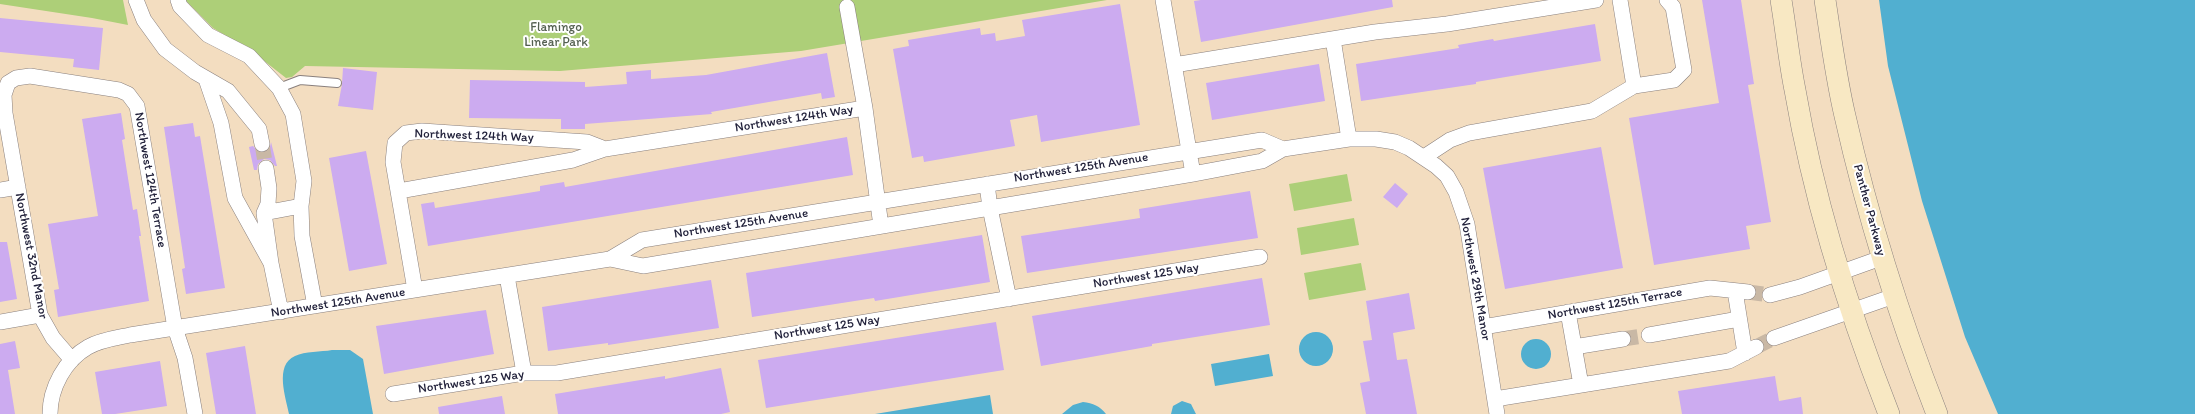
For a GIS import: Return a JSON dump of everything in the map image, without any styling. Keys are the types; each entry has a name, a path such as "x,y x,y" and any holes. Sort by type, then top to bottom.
{"main road":[{"path":"1781,0 1798,106 1815,182 1852,311 1889,414"},
{"name":"Panther Parkway","path":"1825,0 1844,115 1881,258 1937,414"}],"street":[{"path":"136,0 144,20 165,49 206,79 228,91 259,129 262,144"},
{"path":"178,0 180,6 208,35 249,56 279,88 293,114 304,181 301,206 302,236 315,306"},
{"path":"1163,0 1193,174"},
{"path":"1174,66 1375,32 1447,24 1596,0"},
{"path":"1620,0 1634,86"},
{"path":"1424,157 1450,140 1469,133 1592,111 1634,86 1674,80 1684,70 1673,7 1667,0"},
{"path":"847,8 865,108 880,226"},
{"path":"1333,39 1349,139"},
{"name":"Northwest 124th Terrace","path":"4,80 30,76 119,90 128,94 137,106 175,328"},
{"path":"206,79 222,123 235,198 271,263"},
{"name":"Northwest 32nd Manor","path":"4,80 5,113 40,315 53,338 72,360"},
{"name":"Northwest 124th Way","path":"399,191 573,160 605,149 865,108"},
{"name":"Northwest 124th Way","path":"415,290 399,191 392,162 395,143 406,133 422,131 587,142 605,149"},
{"name":"Northwest 125th Avenue","path":"610,259 643,266 1193,174 1262,161 1283,149 1349,139 1376,139 1394,142 1409,148 1424,157"},
{"name":"Northwest 125th Avenue","path":"72,360 88,347 107,340 610,259 642,240 1262,140 1283,149"},
{"name":"Northwest 29th Manor","path":"1424,157 1447,176 1462,208 1467,224 1496,407"},
{"path":"266,168 269,188 268,204 264,213 271,263 281,312"},
{"path":"987,184 990,208 1009,299"},
{"path":"0,190 18,187"},
{"path":"264,213 301,206"},
{"name":"Northwest 125 Way","path":"393,394 524,373 557,373 1260,257"},
{"path":"1770,295 1840,273 1881,258"},
{"path":"507,276 524,373"},
{"name":"Northwest 125th Terrace","path":"1483,327 1710,288 1741,292 1739,319"},
{"path":"1774,338 1894,296"},
{"path":"1568,312 1581,385"},
{"path":"0,322 40,315"},
{"path":"1496,407 1581,385 1729,361 1750,350 1739,319 1649,335"},
{"path":"175,328 185,358 195,414"},
{"path":"1574,347 1623,339"},
{"path":"50,414 50,403 56,382 72,360"}],"lane":[{"path":"279,88 300,80 337,83"}],"green space":[{"path":"0,0 123,0 128,25 0,4"},
{"name":"Flamingo Linear Park","path":"185,0 1107,0 801,51 560,71 305,66 292,77 286,78 254,53 213,28"},
{"path":"1347,174 1352,201 1294,211 1289,184"},
{"path":"1354,218 1359,245 1301,255 1297,228"},
{"path":"1361,263 1366,290 1309,300 1304,273"}],"water":[{"path":"1879,0 2195,0 2195,414 1998,414 1965,337 1922,201 1888,66"},
{"path":"1313,332 1319,332 1328,337 1332,343 1332,355 1328,361 1319,366 1313,366 1304,361 1299,352 1299,346 1304,337"},
{"path":"1536,339 1547,343 1551,354 1547,365 1536,369 1525,365 1521,354 1525,343"},
{"path":"350,350 363,359 373,414 289,414 284,391 283,374 289,360 303,353"},
{"path":"1269,354 1273,376 1215,386 1211,364"},
{"path":"990,395 993,414 875,414"},
{"path":"1182,401 1191,404 1196,414 1171,414 1173,406"},
{"path":"1083,402 1096,405 1106,414 1062,414 1073,405"}],"building":[{"path":"1392,0 1393,7 1201,42 1194,1"},
{"path":"1702,0 1741,0 1754,84 1748,85 1771,222 1746,226 1750,249 1654,265 1629,118 1719,103"},
{"path":"1120,4 1140,125 1041,142 1037,115 1010,120 1015,146 924,162 923,156 912,158 893,49 909,46 908,40 980,28 981,35 995,33 996,41 1025,36 1022,20"},
{"path":"0,18 103,28 99,70 73,67 74,59 0,52"},
{"path":"1595,24 1601,61 1476,82 1476,84 1361,101 1356,64 1459,48 1458,45 1493,39 1494,41"},
{"path":"827,53 835,97 822,99 821,93 711,112 712,114 585,124 585,129 561,129 561,119 469,118 470,80 585,82 585,87 627,84 626,72 651,70 651,79 706,75"},
{"path":"1319,64 1325,101 1212,120 1206,83"},
{"path":"343,68 377,72 373,110 338,106"},
{"path":"121,113 125,139 122,140 133,210 137,209 141,236 139,236 149,301 58,317 54,290 59,289 48,224 98,216 82,119"},
{"path":"193,123 195,137 200,136 225,288 186,294 182,269 185,268 164,127"},
{"path":"847,137 853,175 428,246 421,204 434,202 435,208 540,191 540,186 564,182 565,187"},
{"path":"271,142 277,166 275,166 270,160 264,159 258,164 257,170 254,170 249,147 253,146 259,152 264,153 270,147"},
{"path":"1601,147 1623,268 1505,289 1483,168"},
{"path":"366,151 387,264 349,271 329,158"},
{"path":"1395,183 1408,194 1397,208 1383,197"},
{"path":"1250,191 1258,238 1027,273 1021,236 1140,218 1139,209"},
{"path":"982,235 990,282 875,301 874,298 752,317 746,273"},
{"path":"0,242 7,242 17,299 0,302"},
{"path":"1262,278 1270,325 1152,344 1152,346 1041,366 1032,316"},
{"path":"711,280 719,328 608,345 608,343 548,351 542,307"},
{"path":"1409,293 1415,329 1393,333 1397,360 1407,359 1417,414 1366,414 1360,383 1370,381 1363,341 1372,340 1366,301"},
{"path":"486,310 494,354 384,374 376,326"},
{"path":"996,322 1004,370 766,408 758,360"},
{"path":"15,341 20,368 8,370 15,414 0,414 0,344"},
{"path":"245,346 256,414 216,414 206,353"},
{"path":"160,361 167,406 115,414 102,414 95,372"},
{"path":"721,368 730,412 721,414 558,414 555,394 665,376 665,379"},
{"path":"1775,376 1779,401 1801,397 1803,414 1682,414 1678,391"},
{"path":"502,396 505,414 439,414 438,407"}],"tunnel":[{"path":"262,144 266,168"},
{"path":"1748,292 1770,295"},
{"path":"1623,339 1649,335"},
{"path":"1756,347 1774,338"}]}
